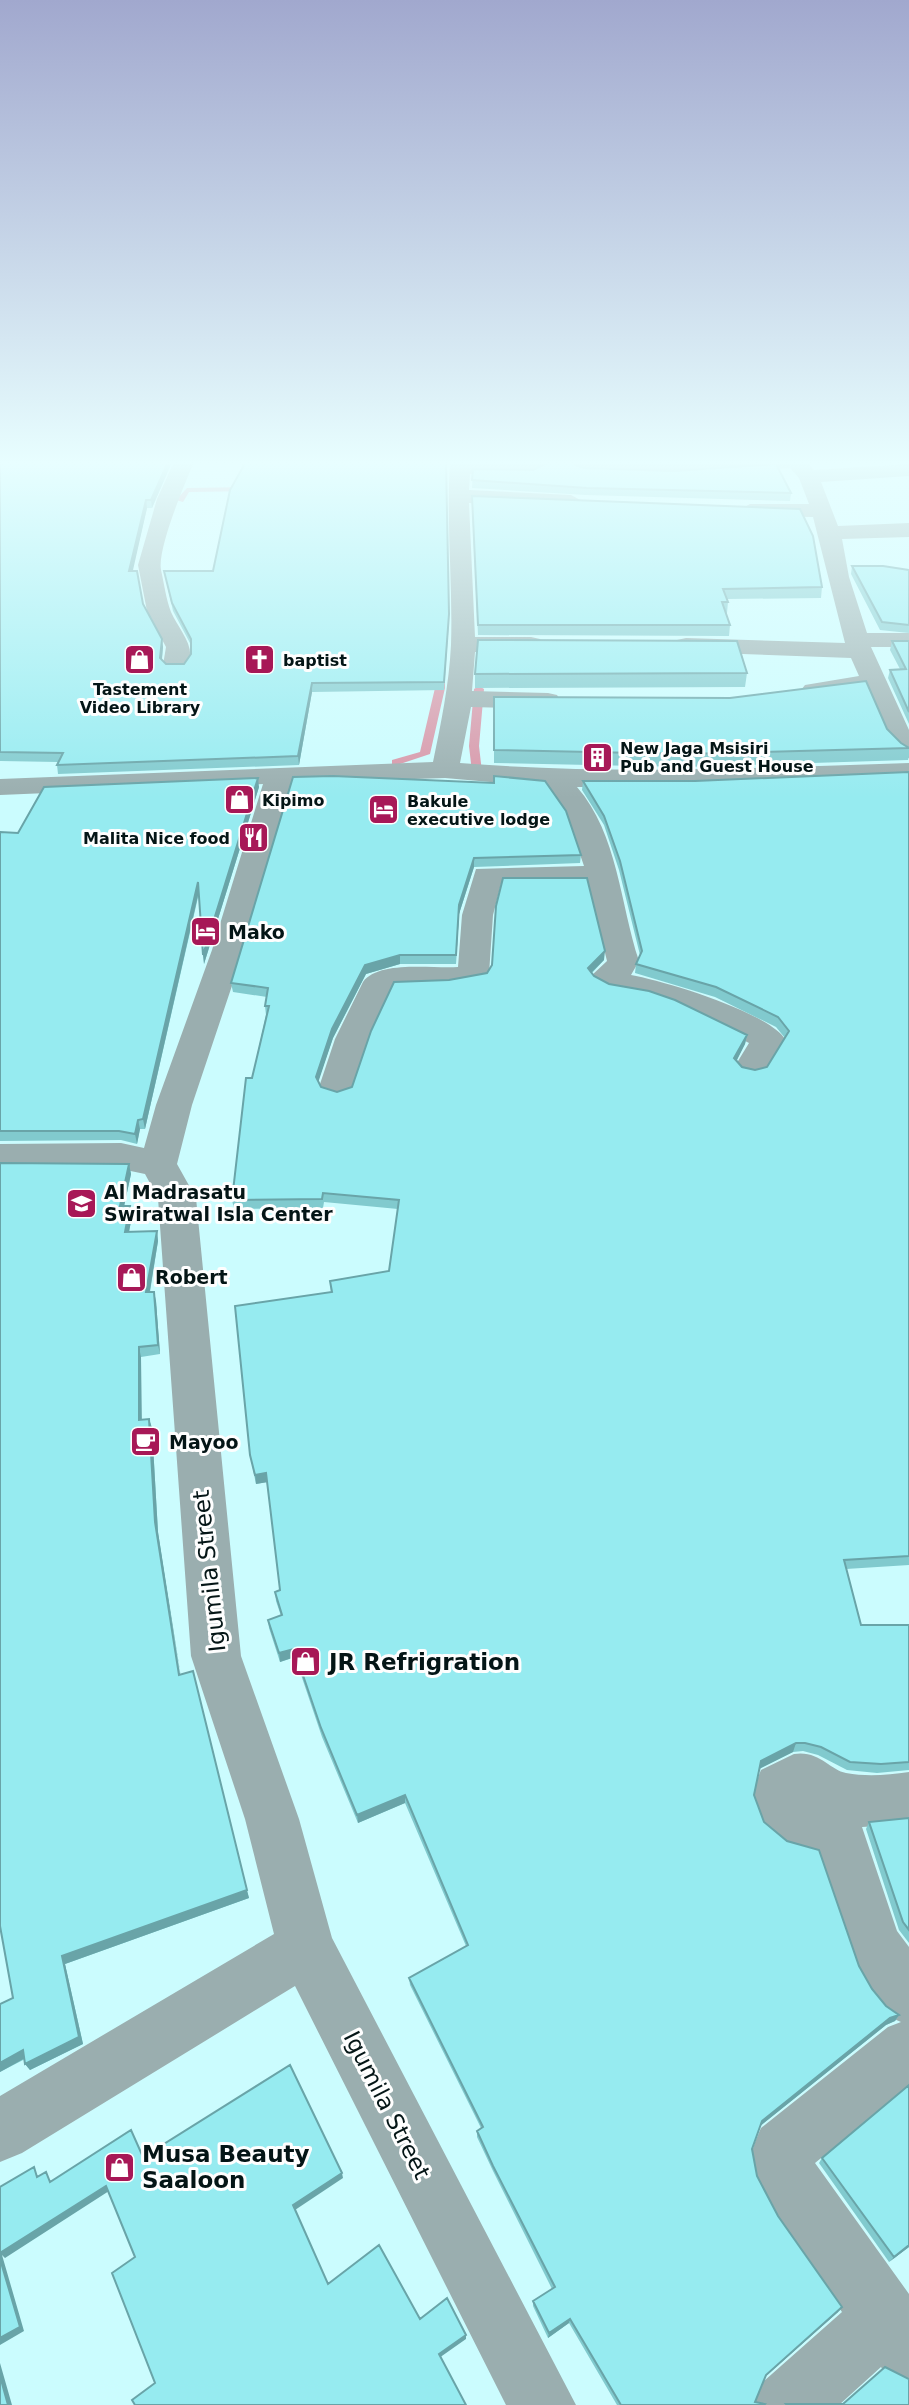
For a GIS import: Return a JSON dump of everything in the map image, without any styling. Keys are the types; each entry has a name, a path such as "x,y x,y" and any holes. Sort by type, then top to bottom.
{"street":[{"path":"151,574 159,611 178,647 176,665"},
{"path":"446,770 459,699 463,645 461,574"},
{"path":"837,574 858,645 900,740 909,750"},
{"path":"667,645 858,645 909,640"},
{"path":"463,645 557,644"},
{"path":"794,693 876,688 909,694"},
{"path":"459,699 573,700"},
{"path":"0,788 149,779 446,770 554,779 694,779 909,771"},
{"path":"0,1157 121,1156 158,1164 174,1105 228,950 280,775"},
{"path":"554,779 564,788 596,848 600,875 623,961 620,968 606,977 615,982 657,990 721,1015 768,1039 753,1066"},
{"path":"337,1087 352,1039 380,982 392,977 431,980 473,974 478,951 479,904 485,894 487,875 600,875"},
{"name":"Igumila Street","path":"158,1164 177,1198 216,1656 272,1819 306,1947 542,2405"},
{"path":"909,1798 878,1802 828,1798 816,1780 809,1778 780,1788 781,1804 792,1824 803,1829 835,1831 841,1840 867,1917 871,1942 909,1996"},
{"path":"0,2131 306,1947"},
{"path":"788,2405 898,2333 789,2180 783,2165 783,2150 909,2048"}],"building":[{"path":"0,574 138,574 143,604 162,639 160,658 166,664 184,664 191,654 191,639 172,603 165,574 448,574 449,614 444,682 312,683 298,756 57,765 63,753 0,752"},
{"path":"476,574 820,574 822,587 723,589 728,602 722,602 730,625 478,625"},
{"path":"856,574 909,574 909,625 882,622"},
{"path":"478,640 737,641 747,673 475,674"},
{"path":"892,641 909,641 909,712 890,670 906,669"},
{"path":"866,681 887,729 909,748 686,754 494,750 494,697 730,698"},
{"path":"909,772 909,1556 844,1560 861,1625 909,1625 909,1762 850,1762 821,1747 796,1743 761,1761 754,1795 764,1822 787,1841 819,1850 859,1966 872,1989 886,2006 899,2015 890,2018 762,2121 752,2149 757,2176 778,2216 842,2307 766,2375 755,2402 764,2405 621,2405 570,2319 549,2333 533,2301 555,2287 493,2166 477,2131 483,2127 409,1978 468,1945 405,1795 357,1815 321,1728 294,1649 279,1653 268,1620 282,1615 275,1592 280,1590 266,1473 255,1475 250,1455 235,1306 332,1292 330,1281 389,1271 399,1200 323,1193 322,1199 232,1200 246,1078 252,1078 269,1006 265,1006 268,988 231,983 293,777 333,776 494,783 494,776 545,781 566,811 581,855 474,858 459,905 456,955 400,955 365,965 332,1029 316,1077 321,1087 337,1092 352,1087 371,1031 394,982 449,980 487,973 492,965 496,906 503,878 587,878 605,951 588,968 594,976 609,984 649,991 675,1000 747,1035 734,1058 742,1067 755,1070 767,1067 789,1031 778,1017 716,987 636,964 642,951 620,861 604,816 583,781 695,781"},
{"path":"258,778 203,955 198,882 143,1119 138,1120 135,1134 119,1131 0,1131 0,832 18,833 44,787"},
{"path":"0,1163 129,1164 120,1206 130,1206 125,1232 157,1231 146,1292 154,1292 158,1345 139,1347 139,1420 149,1419 155,1522 179,1675 193,1671 247,1890 62,1956 79,2037 25,2064 23,2050 0,2063 0,2004 13,1998 0,1926"},
{"path":"909,1818 909,1930 903,1922 869,1822"},
{"path":"290,2065 342,2173 293,2205 328,2284 379,2245 420,2319 447,2298 466,2335 439,2354 466,2405 135,2405 132,2400 155,2383 112,2273 135,2257 106,2186 0,2253 0,2187 34,2167 37,2177 46,2172 50,2182 131,2130 143,2157"},
{"path":"909,2085 909,2245 894,2257 822,2158"},
{"path":"0,2259 20,2327 0,2338"},
{"path":"885,2367 909,2379 909,2405 786,2404 843,2404"},
{"path":"0,2376 8,2405 0,2405"}],"waterway":[{"path":"396,762 425,754 440,688 440,674"},
{"path":"477,772 474,746 479,689"}],"place":[{"name":"Tastement Video Library","path":"140,660"},
{"name":"baptist","path":"260,660"},
{"name":"New Jaga Msisiri Pub and Guest House","path":"597,757"},
{"name":"Kipimo","path":"239,800"},
{"name":"Bakule executive lodge","path":"384,810"},
{"name":"Malita Nice food","path":"253,838"},
{"name":"Mako","path":"205,932"},
{"name":"Al Madrasatu Swiratwal Isla Center","path":"81,1203"},
{"name":"Robert","path":"132,1277"},
{"name":"Mayoo","path":"146,1442"},
{"name":"JR Refrigration","path":"306,1662"},
{"name":"Musa Beauty Saaloon","path":"119,2167"}]}
